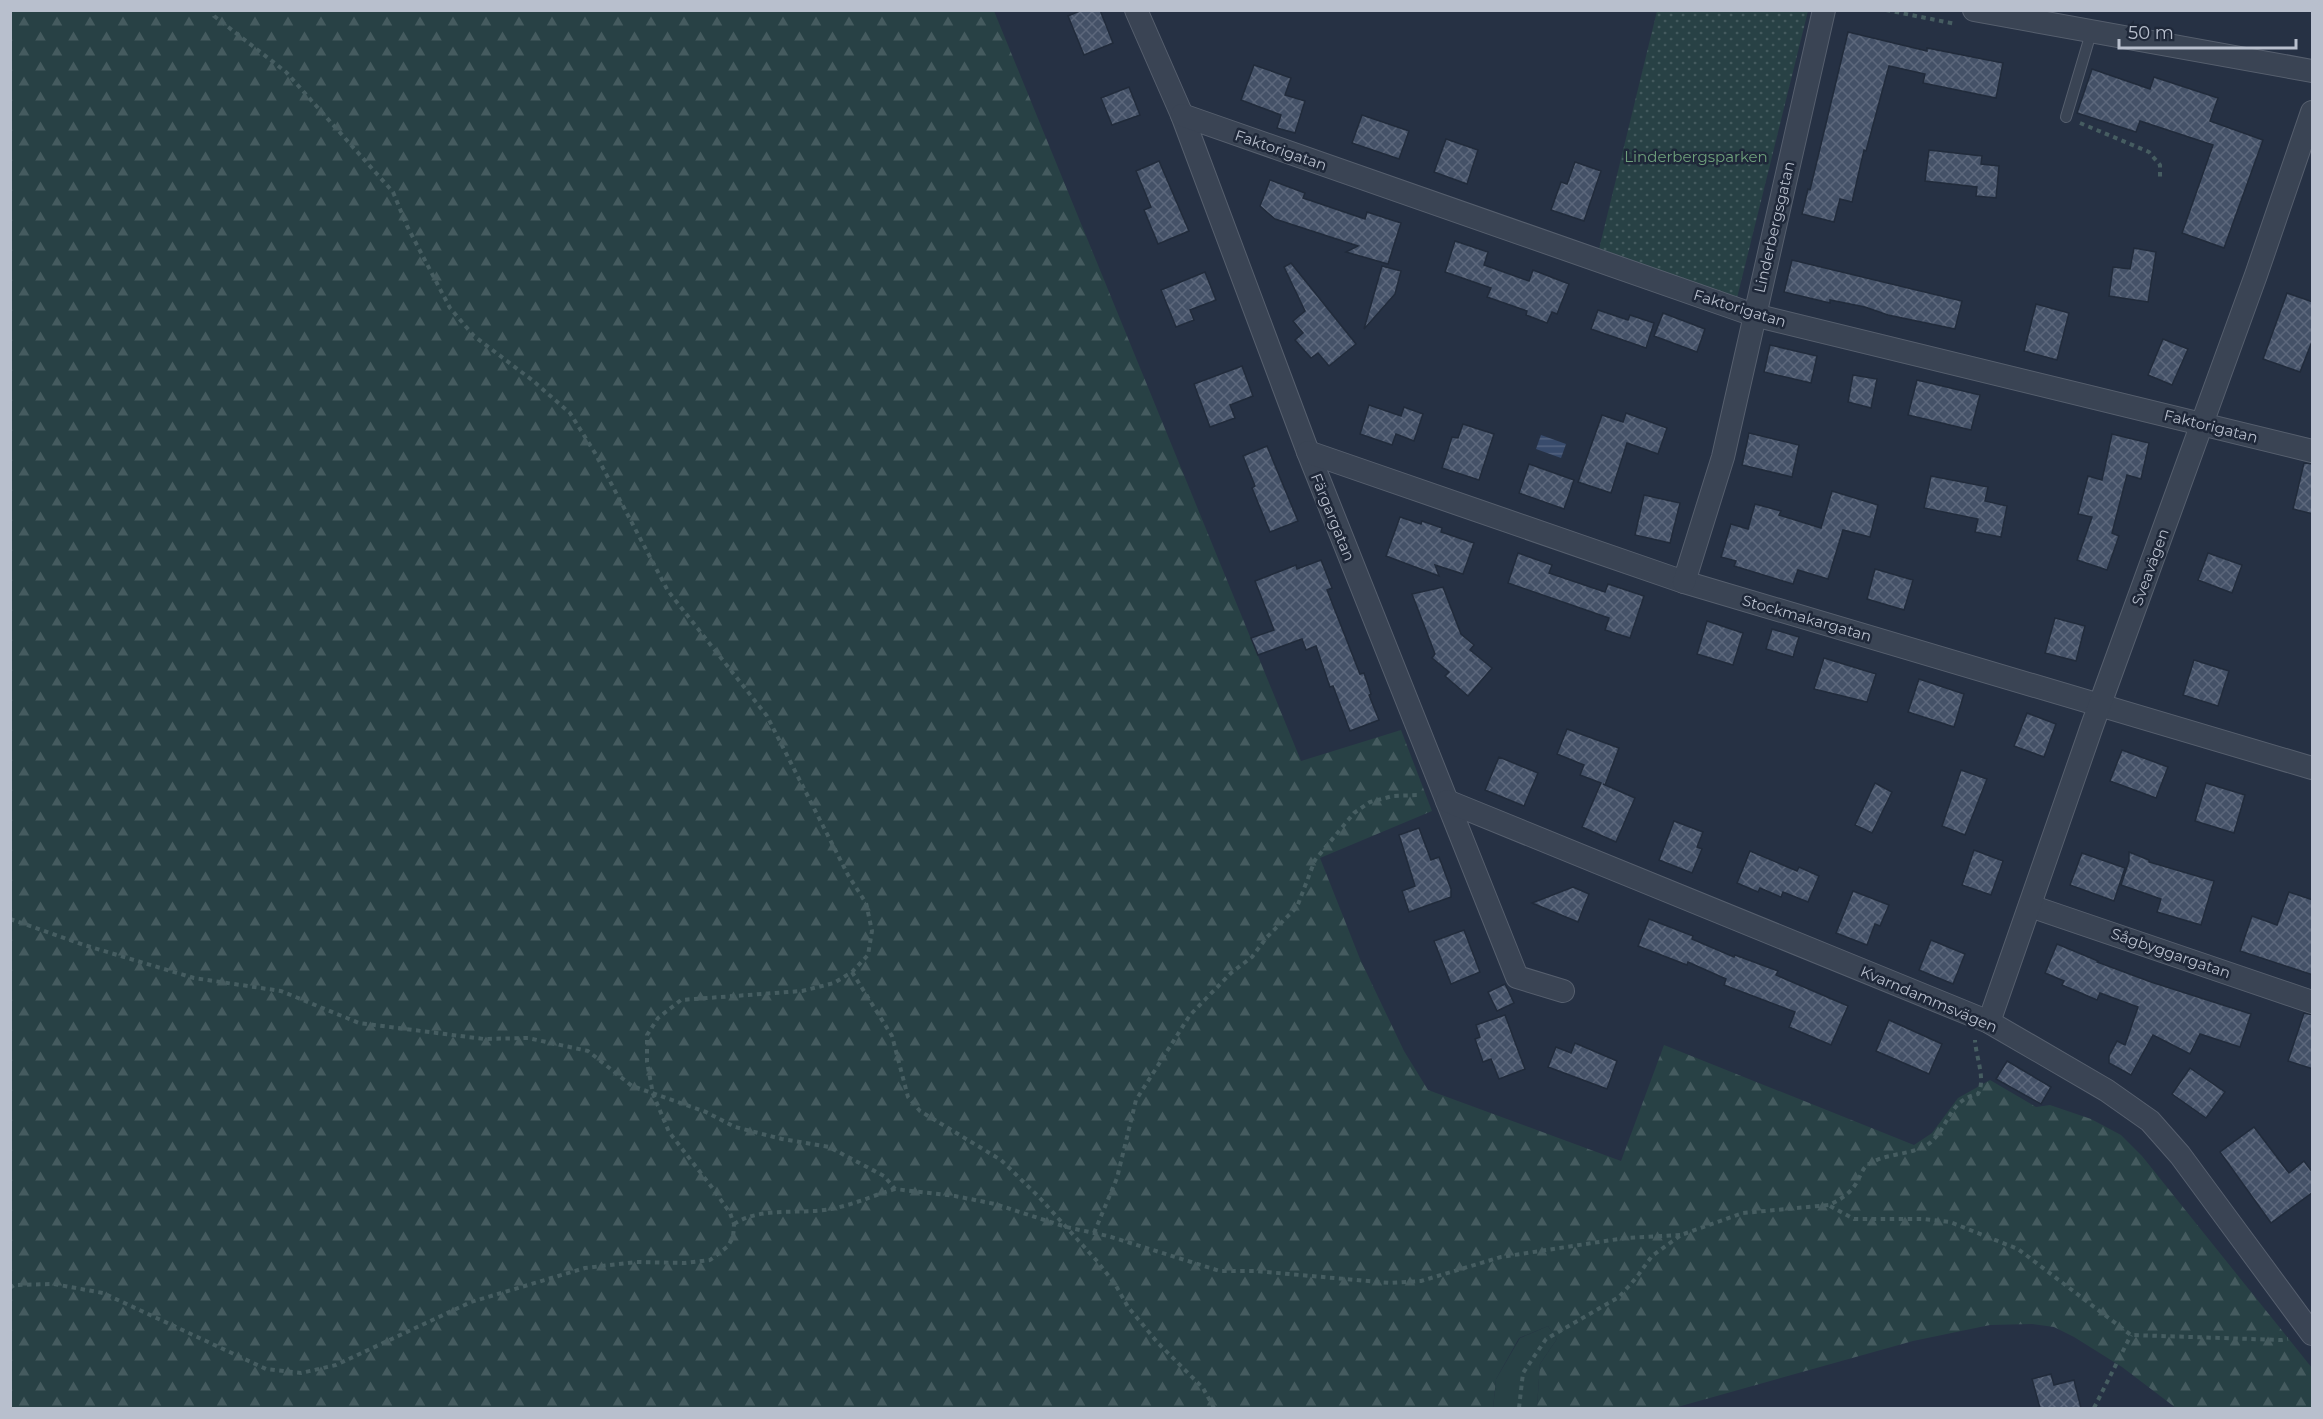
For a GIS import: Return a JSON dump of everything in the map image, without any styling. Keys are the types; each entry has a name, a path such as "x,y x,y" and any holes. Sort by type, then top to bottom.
{"street":[{"name":"Färgargatan","path":"1136,10 1182,115 1308,452 1516,977 1563,991"},
{"name":"Linderbergsgatan","path":"1684,582 1723,458 1824,10"},
{"path":"1974,10 2091,33 2313,71"},
{"name":"Sveavägen","path":"1982,1027 2030,906 2100,704 2313,112"},
{"name":"Faktorigatan","path":"1182,115 1754,315 2313,451"},
{"name":"Stockmakargatan","path":"1308,452 1684,582 2313,768"},
{"name":"Kvarndammsvägen","path":"1447,801 1982,1027 2106,1090 2150,1121 2180,1155 2312,1333"},
{"name":"Sågbyggargatan","path":"2030,906 2313,1002"}],"lane":[{"path":"2066,117 2091,33"}],"path":[{"path":"12,1285 54,1284 103,1293 266,1369 301,1373 336,1365 471,1302 585,1268 636,1262 685,1263 710,1260 727,1247 733,1238 734,1224 730,1213 714,1190 669,1132 653,1094 647,1062 647,1035 658,1018 681,1000 802,991 834,983 852,972 868,956 872,930 866,903 848,875 766,716 668,591 595,453 570,413 532,380 474,336 450,308 407,226 393,192 286,72 214,16 212,10"},
{"path":"2066,117 2148,152 2160,165 2160,178"},
{"path":"1094,1233 1117,1178 1136,1100 1142,1088 1168,1052 1190,1015 1232,973 1252,957 1267,937 1298,907 1315,860 1329,841 1354,813 1370,802 1393,796 1416,794 1447,801"},
{"path":"10,920 194,978 281,991 359,1023 483,1039 528,1038 588,1051 632,1086 706,1112 735,1127 782,1139 829,1147 884,1176 895,1189"},
{"path":"852,972 892,1036 908,1097 920,1111 1002,1160 1038,1196 1097,1261 1115,1284 1128,1307 1158,1343 1203,1388 1214,1408"},
{"path":"1519,1408 1523,1373 1546,1340 1619,1297 1652,1256 1681,1235 1743,1213 1829,1205 1840,1200 1856,1184 1864,1167 1881,1158 1916,1149 1930,1142 1966,1096 1978,1094 1982,1080 1976,1054 1982,1027"},
{"path":"734,1224 746,1217 764,1213 809,1212 834,1208 895,1189 956,1196 995,1204 1220,1271 1256,1271 1390,1283 1421,1281 1501,1257 1625,1238 1681,1235"},
{"path":"1829,1205 1854,1219 1924,1219 1950,1222 2018,1249 2131,1335 2282,1340 2312,1333"},
{"path":"2094,1408 2131,1335"}],"green space":[{"path":"10,11 994,11 1301,761 1401,730 1432,811 1320,858 1360,959 1404,1051 1428,1090 1621,1161 1664,1045 1914,1145 1932,1133 1958,1098 1990,1080 2036,1107 2050,1105 2091,1119 2121,1135 2142,1156 2312,1368 2312,1408 2176,1408 2122,1367 2074,1337 2054,1327 2032,1324 1990,1325 1913,1341 1674,1408 1537,1408 1540,1364 1557,1339 1548,1326 1519,1338 1496,1379 1493,1408 11,1408"},
{"name":"Linderbergsparken","path":"1657,11 1808,11 1737,298 1599,249"},
{"path":"1548,1326 1557,1339 1540,1364 1537,1408 1493,1408 1496,1379 1520,1338"}],"water":[{"path":"1541,435 1566,444 1561,458 1536,449"}],"building":[{"path":"1082,10 1100,10 1113,43 1084,55 1068,16"},
{"path":"1848,32 1927,51 1927,48 2003,63 1996,98 1923,83 1925,74 1889,66 1866,151 1864,150 1852,202 1840,199 1834,222 1802,214 1808,189 1810,190"},
{"path":"1254,65 1291,78 1285,95 1305,101 1295,133 1277,128 1281,115 1241,100"},
{"path":"2092,69 2150,89 2154,77 2218,98 2210,121 2263,140 2224,248 2182,233 2213,145 2140,121 2136,132 2077,113"},
{"path":"1129,87 1140,115 1112,125 1101,98"},
{"path":"1362,115 1409,131 1399,159 1352,143"},
{"path":"1446,139 1478,150 1467,184 1434,172"},
{"path":"1929,150 1982,156 1981,164 1999,166 1996,198 1976,196 1977,187 1925,181"},
{"path":"1159,161 1189,231 1158,244 1144,210 1151,207 1136,171"},
{"path":"1575,162 1601,171 1584,221 1551,210 1561,182 1567,184"},
{"path":"1270,180 1305,193 1303,198 1365,219 1367,212 1401,223 1388,264 1346,252 1358,246 1275,219 1260,206"},
{"path":"1455,241 1488,252 1484,265 1529,281 1533,270 1569,284 1557,314 1552,312 1547,323 1526,315 1527,311 1487,297 1491,288 1445,272"},
{"path":"2134,248 2156,252 2148,302 2109,296 2113,267 2130,269"},
{"path":"1792,260 1962,301 1955,329 1888,315 1865,307 1830,300 1830,303 1784,292"},
{"path":"1291,263 1356,344 1329,366 1318,353 1311,358 1295,340 1303,333 1293,321 1305,311 1284,267"},
{"path":"1382,266 1401,271 1395,294 1364,329"},
{"path":"1205,272 1216,300 1190,310 1194,320 1176,327 1161,290"},
{"path":"2287,293 2313,302 2313,339 2300,372 2263,359"},
{"path":"2036,304 2069,313 2057,360 2024,351"},
{"path":"1598,310 1628,320 1630,315 1654,323 1646,348 1591,329"},
{"path":"1663,313 1705,329 1697,352 1654,336"},
{"path":"2163,339 2188,349 2172,385 2148,375"},
{"path":"1770,345 1817,356 1811,383 1764,372"},
{"path":"1242,366 1253,396 1230,405 1235,418 1210,427 1194,384"},
{"path":"1853,375 1877,379 1871,408 1848,402"},
{"path":"1917,380 1980,395 1971,430 1908,415"},
{"path":"1369,405 1401,416 1404,407 1423,414 1414,441 1396,434 1392,445 1360,434"},
{"path":"1626,413 1667,428 1658,454 1627,443 1611,493 1578,482 1602,415 1623,422"},
{"path":"1463,424 1494,434 1479,480 1442,468 1452,437 1458,438"},
{"path":"1749,433 1799,445 1792,477 1742,465"},
{"path":"2112,434 2149,443 2141,479 2127,475 2112,533 2119,536 2107,570 2077,560 2092,517 2078,514 2088,476 2102,480"},
{"path":"1267,446 1298,521 1270,532 1252,488 1255,486 1243,456"},
{"path":"2304,463 2313,464 2313,514 2293,509"},
{"path":"1529,464 1574,480 1564,509 1519,493"},
{"path":"1931,476 1988,487 1985,501 2007,506 2001,537 1975,532 1978,519 1924,508"},
{"path":"1832,491 1878,505 1870,537 1843,530 1828,579 1798,570 1793,584 1734,566 1736,561 1721,557 1731,524 1748,529 1755,504 1781,511 1779,515 1821,528"},
{"path":"1644,495 1680,503 1670,543 1635,535"},
{"path":"1400,517 1442,528 1441,532 1474,543 1463,574 1435,565 1439,576 1386,556"},
{"path":"1518,553 1552,565 1549,573 1605,592 1608,584 1644,596 1630,638 1605,630 1609,618 1508,583"},
{"path":"2208,553 2242,565 2232,593 2198,580"},
{"path":"1321,560 1332,588 1327,590 1360,674 1364,673 1371,694 1369,695 1379,720 1350,731 1333,686 1330,687 1316,646 1306,650 1302,639 1258,655 1251,638 1274,630 1255,581 1296,565 1297,569"},
{"path":"1875,569 1913,580 1904,610 1867,599"},
{"path":"1443,587 1461,634 1474,645 1470,650 1492,668 1468,696 1445,676 1449,672 1432,658 1435,654 1412,594"},
{"path":"2055,618 2085,626 2076,661 2045,653"},
{"path":"1707,621 1743,633 1733,665 1697,654"},
{"path":"1772,629 1799,637 1793,657 1766,649"},
{"path":"1824,658 1876,674 1867,702 1814,689"},
{"path":"2194,660 2229,671 2218,706 2183,695"},
{"path":"1919,679 1964,694 1954,727 1908,712"},
{"path":"2027,713 2056,724 2044,757 2014,746"},
{"path":"1567,729 1619,748 1605,785 1635,798 1616,842 1582,827 1601,783 1580,775 1584,765 1557,754"},
{"path":"2122,750 2168,767 2156,798 2110,781"},
{"path":"1499,757 1538,773 1524,806 1485,790"},
{"path":"1961,770 1987,779 1965,835 1942,826"},
{"path":"1875,783 1892,792 1872,833 1855,825"},
{"path":"2206,783 2245,795 2234,833 2195,821"},
{"path":"1674,821 1703,832 1697,847 1702,849 1692,873 1659,860"},
{"path":"1419,828 1431,860 1439,857 1451,889 1451,897 1409,912 1402,891 1415,886 1399,835"},
{"path":"1974,850 2003,861 1991,895 1962,885"},
{"path":"1750,851 1797,871 1799,867 1819,876 1808,902 1783,892 1781,897 1760,888 1758,892 1737,883"},
{"path":"2129,852 2149,862 2214,881 2201,925 2157,912 2161,899 2121,885 2129,861"},
{"path":"2082,853 2125,868 2114,901 2070,885"},
{"path":"1573,887 1589,894 1578,922 1532,903"},
{"path":"1853,891 1889,905 1880,926 1875,924 1867,945 1836,933"},
{"path":"2289,892 2313,900 2313,975 2240,951 2252,916 2277,925"},
{"path":"1649,919 1693,936 1692,939 1734,957 1735,955 1778,971 1776,975 1848,1006 1831,1045 1789,1027 1795,1012 1724,985 1726,979 1688,962 1687,965 1638,946"},
{"path":"1464,930 1480,972 1451,984 1434,941"},
{"path":"1931,940 1965,954 1953,984 1919,970"},
{"path":"2057,944 2151,982 2251,1014 2240,1047 2200,1034 2190,1054 2153,1035 2131,1075 2109,1063 2109,1056 2117,1041 2125,1045 2138,1007 2100,993 2097,1000 2062,985 2064,981 2045,973"},
{"path":"1505,984 1514,1003 1497,1011 1488,992"},
{"path":"2304,1013 2313,1015 2313,1069 2288,1061"},
{"path":"1505,1015 1525,1069 1499,1079 1491,1059 1483,1062 1475,1039 1480,1037 1476,1025"},
{"path":"1889,1020 1942,1044 1929,1074 1876,1051"},
{"path":"1575,1043 1617,1061 1607,1089 1548,1067 1556,1047 1571,1053"},
{"path":"2007,1061 2051,1087 2041,1104 1996,1079"},
{"path":"2190,1068 2225,1092 2206,1118 2172,1094"},
{"path":"2254,1127 2289,1173 2304,1161 2313,1173 2313,1192 2271,1223 2220,1152"},
{"path":"2051,1374 2054,1385 2074,1380 2081,1408 2040,1408 2032,1379"}]}
